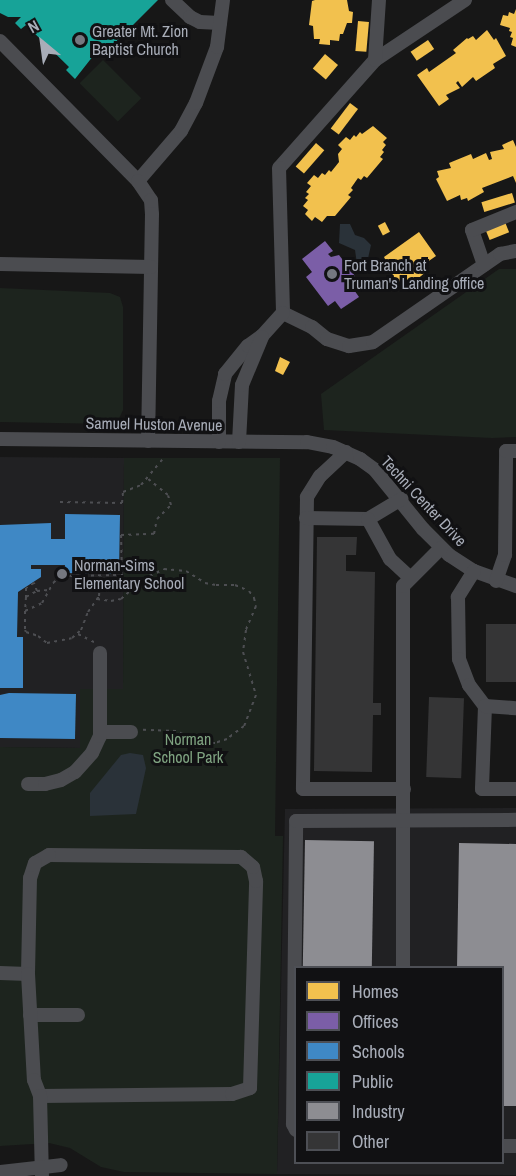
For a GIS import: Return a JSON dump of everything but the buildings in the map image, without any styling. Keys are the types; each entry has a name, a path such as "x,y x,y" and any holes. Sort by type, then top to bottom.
{"street":[{"path":"172,0 190,18 200,22 220,23"},
{"path":"138,181 181,130 196,103 217,47 223,0"},
{"path":"375,60 379,0"},
{"path":"219,442 219,401 225,374 248,346 262,336 283,313 279,168 375,60 465,0"},
{"path":"0,41 138,181 152,200 148,441"},
{"path":"484,265 472,230 516,212"},
{"path":"283,313 312,327 327,339 349,346 373,342 500,254 516,251"},
{"path":"0,264 151,267"},
{"path":"239,442 242,385 262,336"},
{"name":"Samuel Huston Avenue","path":"0,438 308,442"},
{"name":"Techni Center Drive","path":"308,442 346,452 375,470 441,548 474,571 516,586"},
{"path":"496,580 505,555 506,451 516,451"},
{"path":"346,452 310,489 307,496 303,789 404,789"},
{"path":"306,518 368,519 401,500"},
{"path":"368,519 386,552 409,578"},
{"path":"403,966 403,586 441,548"},
{"path":"474,571 458,597 459,659 469,685 485,706 482,789 516,789"},
{"path":"28,784 45,784 75,772 92,753 99,732 100,654"},
{"path":"485,706 516,708"},
{"path":"99,732 131,732"},
{"path":"295,966 296,821 516,820"},
{"path":"40,1096 232,1094 249,1088 256,881 253,867 241,857 49,855 35,863 30,878 28,974 34,1080 40,1096 41,1172"},
{"path":"0,973 28,974"},
{"path":"30,1015 78,1016"},
{"path":"294,1015 294,1118"},
{"path":"0,1172 41,1172 61,1165"}],"path":[{"path":"60,502 122,503 123,492 135,489 148,479 162,460"},
{"path":"25,611 42,603 61,576 122,575 121,535 154,534 157,519 171,505 168,495 148,479"},
{"path":"97,599 111,601 121,599 143,579 164,569 186,571 205,583 235,585 249,591 254,598 256,606 246,630 243,652 256,695 244,726 227,739 215,743 203,743 176,731 158,729 131,732"},
{"path":"37,591 34,584 26,588 25,630 47,643 78,634 97,599 100,575"},
{"path":"26,597 37,591 49,590"}],"shaded area":[{"path":"340,224 350,224 355,235 364,238 371,245 367,263 357,264 355,250 339,243"},
{"name":"Norman-Sims Elementary School","path":"0,457 124,458 123,689 80,748 0,747"},
{"path":"130,753 143,755 146,768 136,814 90,816 90,793 121,755"},
{"path":"516,808 516,1175 277,1174 285,809"}],"green space":[{"path":"103,60 141,98 118,122 80,83"},
{"path":"499,269 516,269 516,437 492,438 324,430 321,394"},
{"path":"0,288 110,293 120,297 123,307 123,410 118,421 110,424 0,422"},
{"name":"Norman School Park","path":"124,458 280,458 275,836 283,836 277,1174 124,1172 101,1167 70,1148 49,1143 0,1146 0,747 80,748 80,689 123,689"}],"place":[{"name":"Greater Mt. Zion Baptist Church","path":"80,40"},
{"name":"Fort Branch at Truman's Landing office","path":"332,274"},
{"name":"Norman-Sims Elementary School","path":"62,574"}]}
